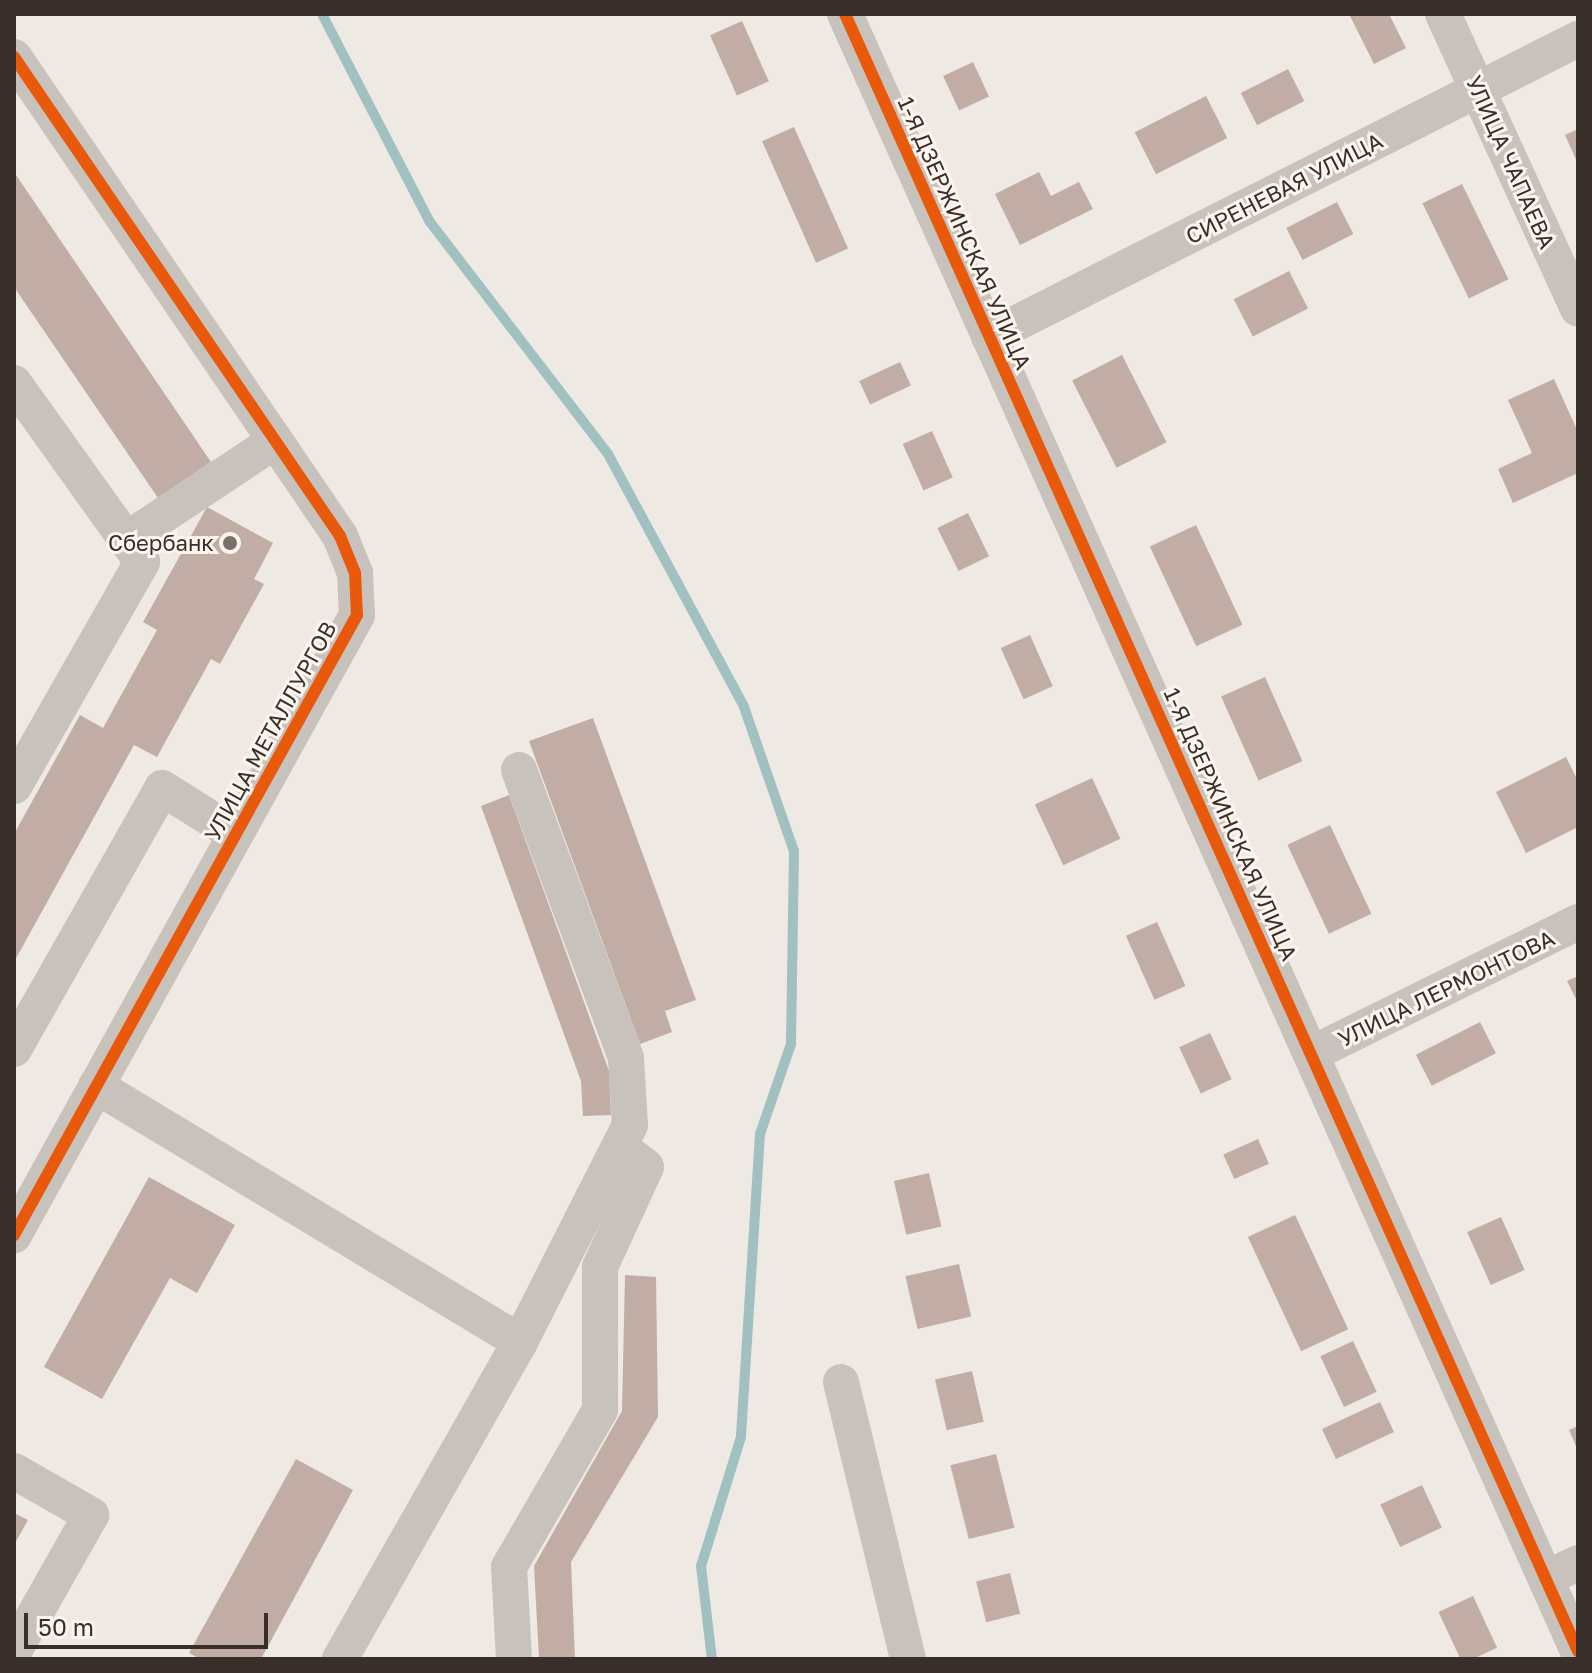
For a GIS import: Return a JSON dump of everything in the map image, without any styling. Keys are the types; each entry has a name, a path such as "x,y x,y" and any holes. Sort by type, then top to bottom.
{"street":[{"name":"1-Я ДЗЕРЖИНСКАЯ УЛИЦА","path":"845,14 1313,1053 1578,1651"},
{"name":"УЛИЦА ЧАПАЕВА","path":"1443,14 1578,309"},
{"name":"СИРЕНЕВАЯ УЛИЦА","path":"989,337 1578,39"},
{"name":"УЛИЦА МЕТАЛЛУРГОВ","path":"14,57 340,536 355,573 357,615 14,1235"},
{"path":"14,383 142,562 14,786"},
{"path":"126,540 275,441"},
{"path":"340,1659 520,1342 630,1125 626,1058 519,770"},
{"path":"14,1049 162,788 235,834"},
{"name":"УЛИЦА ЛЕРМОНТОВА","path":"1313,1053 1578,922"},
{"path":"96,1086 520,1342"},
{"path":"514,1659 509,1567 600,1410 600,1267 646,1167 620,1147"},
{"path":"841,1382 908,1659"},
{"path":"14,1471 91,1515 14,1651"},
{"path":"1546,1578 1578,1563"}],"building":[{"path":"1349,14 1389,14 1406,48 1374,64"},
{"path":"742,21 769,81 737,96 710,35"},
{"path":"973,62 989,96 959,110 943,76"},
{"path":"1288,69 1304,101 1257,125 1241,93"},
{"path":"1206,96 1227,138 1156,174 1135,132"},
{"path":"794,127 848,249 816,263 762,141"},
{"path":"1578,129 1578,164 1565,135"},
{"path":"14,172 211,462 158,498 14,287"},
{"path":"1039,172 1051,196 1079,182 1093,209 1020,245 995,194"},
{"path":"1462,184 1508,279 1469,299 1422,203"},
{"path":"1337,202 1353,234 1303,260 1286,228"},
{"path":"1289,271 1308,308 1253,337 1234,299"},
{"path":"1122,355 1166,442 1117,468 1072,380"},
{"path":"900,362 911,386 870,405 859,381"},
{"path":"1554,379 1578,432 1578,473 1513,503 1498,469 1532,453 1508,400"},
{"path":"932,431 953,478 924,491 903,444"},
{"path":"207,507 273,543 254,579 264,584 220,664 211,659 157,757 134,745 14,962 14,834 80,715 103,728 157,630 143,622"},
{"path":"968,513 989,556 958,571 937,528"},
{"path":"1196,525 1242,625 1196,646 1150,547"},
{"path":"1030,635 1053,686 1024,699 1001,648"},
{"path":"1265,677 1302,761 1259,781 1221,697"},
{"path":"593,718 696,1000 665,1011 672,1032 640,1044 529,741"},
{"path":"1566,757 1578,781 1578,827 1526,853 1496,792"},
{"path":"1092,778 1120,839 1063,865 1035,805"},
{"path":"509,795 609,1071 611,1115 583,1116 581,1081 481,806"},
{"path":"1330,825 1371,914 1329,934 1287,845"},
{"path":"1157,922 1185,986 1154,1000 1126,936"},
{"path":"1578,976 1578,1003 1567,981"},
{"path":"1480,1022 1496,1053 1432,1086 1416,1055"},
{"path":"1210,1033 1232,1079 1201,1094 1179,1047"},
{"path":"1258,1139 1269,1164 1234,1179 1223,1154"},
{"path":"929,1173 941,1227 906,1235 894,1181"},
{"path":"149,1177 235,1225 197,1293 170,1278 102,1399 44,1367"},
{"path":"1295,1215 1348,1329 1301,1351 1248,1237"},
{"path":"1501,1217 1525,1270 1491,1285 1467,1232"},
{"path":"959,1264 971,1317 918,1329 905,1276"},
{"path":"625,1275 656,1277 658,1417 571,1562 575,1659 539,1659 534,1566 622,1411"},
{"path":"1353,1341 1377,1392 1344,1407 1320,1356"},
{"path":"972,1371 984,1422 947,1430 935,1380"},
{"path":"1380,1402 1394,1432 1336,1459 1322,1429"},
{"path":"1578,1426 1578,1451 1569,1430"},
{"path":"996,1454 1014,1528 969,1539 950,1465"},
{"path":"296,1459 353,1490 261,1659 200,1659 189,1653"},
{"path":"1422,1485 1442,1528 1400,1547 1380,1504"},
{"path":"14,1513 28,1520 14,1545"},
{"path":"1010,1573 1020,1614 986,1622 976,1581"},
{"path":"1473,1596 1497,1648 1473,1659 1460,1659 1439,1612"}],"waterway":[{"path":"322,14 430,222 608,454 744,707 794,851 791,1044 760,1134 741,1437 701,1566 712,1659"}],"cycle path":[{"path":"845,14 1578,1651"},
{"path":"14,57 340,536 355,573 357,615 14,1235"}],"place":[{"name":"Сбербанк","path":"230,543"}]}
